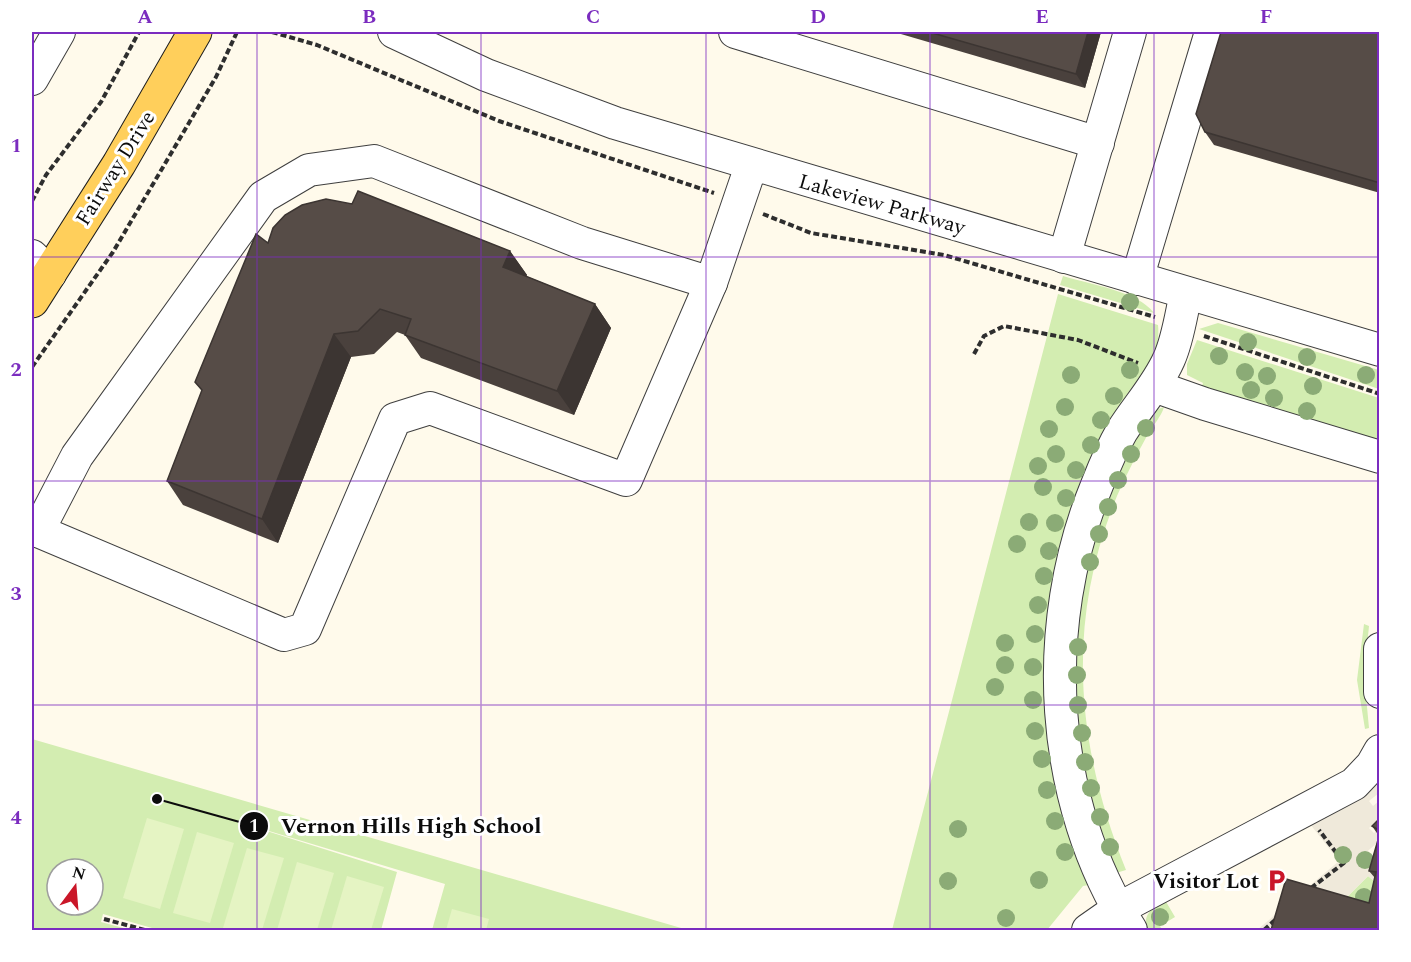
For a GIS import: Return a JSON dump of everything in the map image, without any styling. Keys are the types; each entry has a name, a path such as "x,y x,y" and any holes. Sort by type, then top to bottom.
{"main road":[{"name":"Fairway Drive","path":"32,301 41,265 119,164 195,32"}],"street":[{"path":"32,79 59,32"},
{"name":"Lakeview Parkway","path":"394,32 486,75 593,115 751,166 1380,350"},
{"path":"735,32 1098,143"},
{"path":"1064,257 1131,32"},
{"path":"1137,279 1211,32"},
{"path":"711,283 582,243 374,161 309,170 263,197 77,456 35,530 284,635 305,629 395,419 430,408 626,480 711,283 751,166"},
{"path":"1124,920 1093,853 1066,758 1059,690 1060,633 1067,578 1097,485 1147,375 1169,358 1186,293"},
{"path":"1147,375 1205,404 1380,457"},
{"path":"1380,649 1380,692"},
{"path":"1088,930 1124,920 1291,818 1354,784 1371,763"}],"path":[{"path":"32,201 46,176 101,102 140,32"},
{"path":"32,367 113,252 216,77 237,32"},
{"path":"272,32 317,45 499,121 620,164 697,186 810,233 944,255 1152,316 1178,327 1380,394"},
{"path":"974,354 984,336 1004,326 1078,340 1147,375"},
{"path":"1307,892 1344,863 1314,822"},
{"path":"1264,930 1280,916"},
{"path":"104,919 145,930"}],"green space":[{"path":"1063,276 1125,294 1147,305 1154,313 1060,285"},
{"path":"1058,294 1158,325 1155,352 1107,429 1073,504 1052,586 1044,670 1051,753 1062,806 1089,885 1083,886 1047,930 892,930"},
{"path":"1218,323 1379,370 1379,389 1199,329"},
{"path":"1197,340 1379,398 1379,442 1201,388 1203,383 1187,375 1187,364"},
{"path":"1164,407 1124,480 1100,543 1089,590 1084,637 1083,684 1087,730 1096,777 1126,870 1116,873 1091,801 1076,726 1073,650 1076,612 1088,550 1123,460 1140,427 1155,411"},
{"path":"1364,624 1369,626 1364,675 1369,728 1365,729 1357,680"},
{"path":"32,739 688,930 432,930 445,884 222,817 397,872 381,930 159,930 105,915 105,857 45,857 45,917 102,917 101,922 131,930 32,930"},
{"path":"147,818 184,829 160,909 123,898"},
{"path":"197,832 234,843 210,923 173,913"},
{"path":"247,848 284,858 262,930 223,928"},
{"path":"297,862 334,873 317,930 277,930"},
{"path":"347,876 384,887 371,930 331,930"},
{"path":"1368,876 1379,885 1379,920 1346,898"},
{"path":"1165,900 1175,917 1160,926 1162,930 1149,930 1146,920 1149,912"},
{"path":"452,909 489,919 486,930 446,930"}],"shaded area":[{"path":"1379,773 1379,793 1369,801 1373,806 1379,801 1379,819 1369,828 1374,833 1379,828 1379,841 1361,857 1366,862 1379,849 1379,885 1368,876 1346,898 1302,898 1267,930 1257,930 1339,861 1310,824"}],"building":[{"path":"929,32 1088,32 1076,74"},
{"path":"1221,32 1380,32 1380,183 1205,132 1196,114"},
{"path":"358,191 510,251 503,267 595,304 557,391 405,335 411,319 380,309 358,331 334,334 262,519 167,481 202,390 195,382 256,234 268,243 273,228 285,215 302,205 326,199 352,204"},
{"path":"1380,818 1380,831 1372,826"},
{"path":"1380,833 1380,930 1271,930 1286,879 1369,903 1376,872 1369,871"}],"place":[{"name":"Vernon Hills High School","path":"157,799"},
{"name":"Visitor Lot","path":"1277,881"}]}
